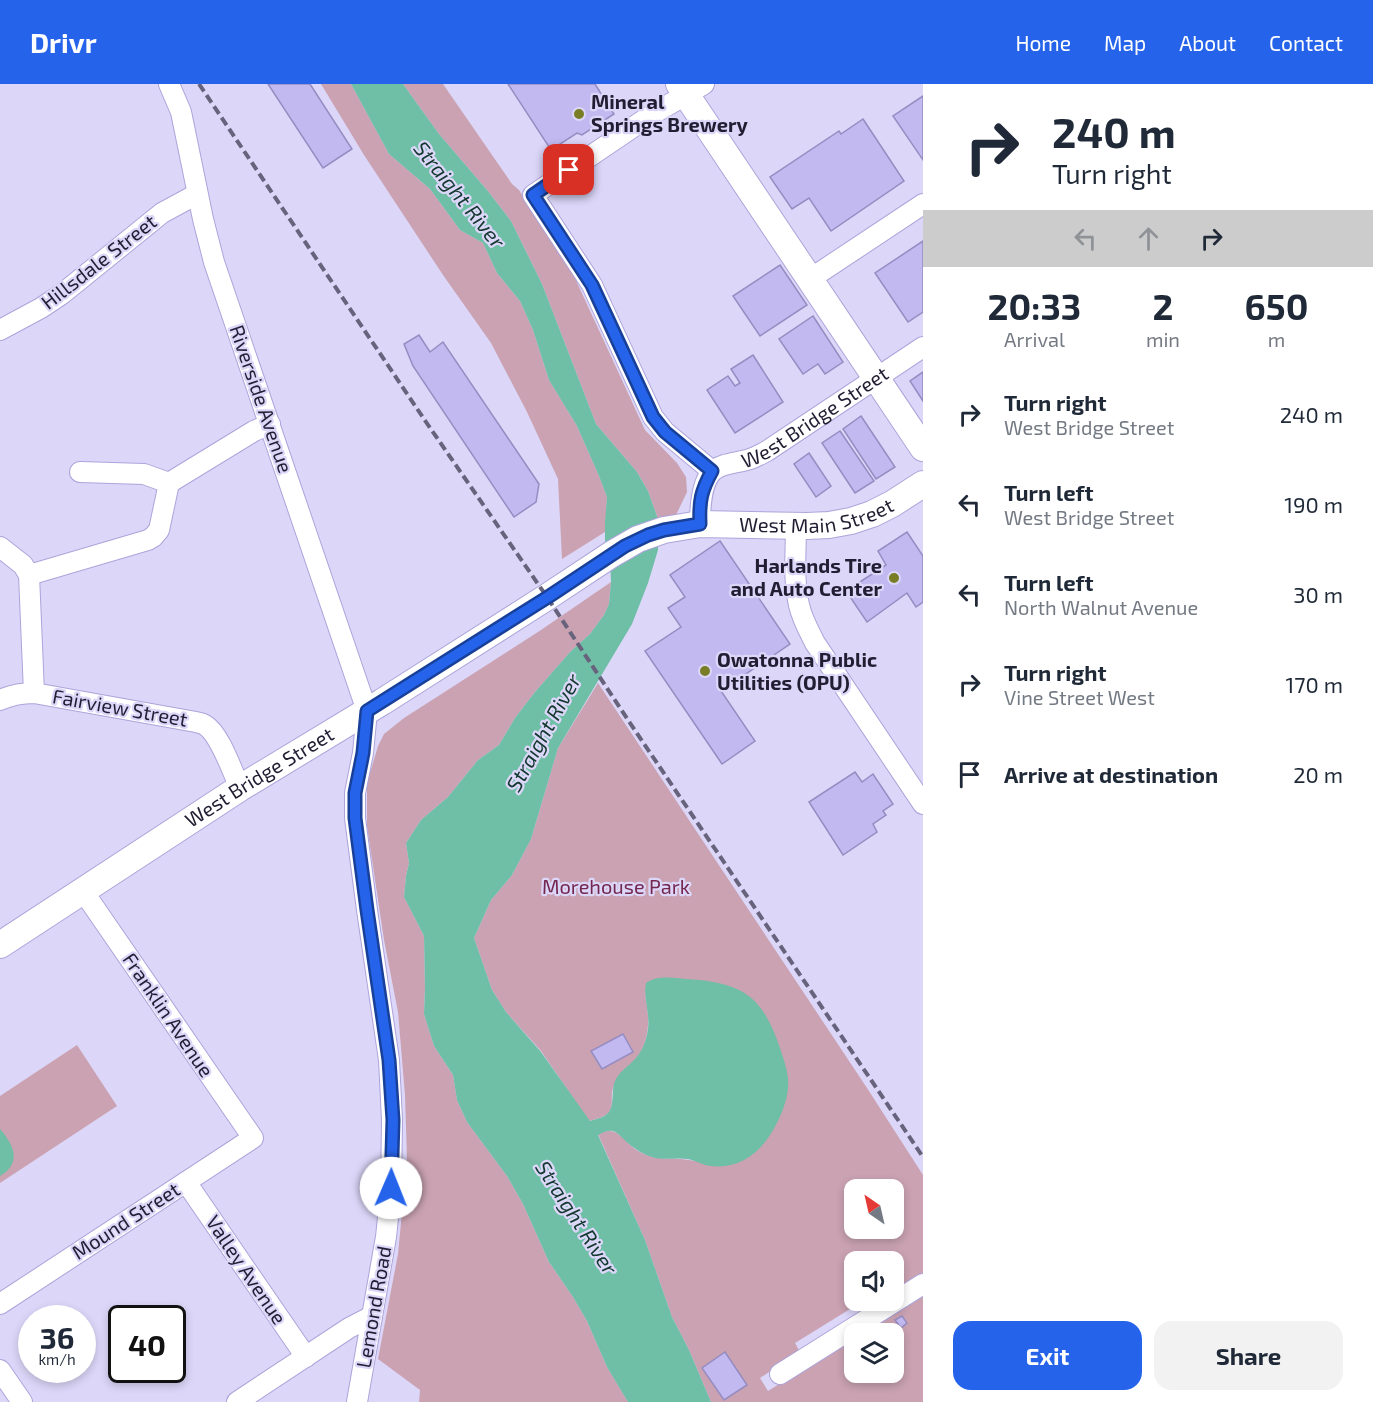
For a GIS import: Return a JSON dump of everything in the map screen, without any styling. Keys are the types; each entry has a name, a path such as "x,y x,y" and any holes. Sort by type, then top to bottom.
{"main road":[{"path":"690,88 810,279 923,448"},
{"name":"West Main Street","path":"689,526 829,525 872,514 923,484"},
{"name":"West Bridge Street","path":"0,945 240,788 367,711 612,554 638,539 664,530 689,526"}],"street":[{"name":"Riverside Avenue","path":"169,84 182,112 197,194 214,262 367,711"},
{"path":"689,526 700,507 703,488 712,471 665,432 653,417 592,285 533,195 690,88"},
{"name":"Hillsdale Street","path":"0,330 62,294 162,213 197,194"},
{"path":"810,279 923,204"},
{"name":"West Bridge Street","path":"712,471 751,459 767,451 923,347"},
{"path":"29,575 153,537 159,530 169,483 254,431 270,424"},
{"path":"80,472 144,474 169,483"},
{"path":"796,525 796,586 799,606 806,625 815,643 922,801"},
{"path":"0,547 23,565 29,575 34,693"},
{"name":"Fairview Street","path":"0,700 21,693 34,693 205,725 218,740 240,788"},
{"name":"Lemond Road","path":"357,1402 386,1237 391,1188 393,1120 389,1060 355,818 355,793 363,753 367,711"},
{"name":"Franklin Avenue","path":"83,891 253,1138"},
{"name":"Mound Street","path":"0,1304 253,1138"},
{"name":"Valley Avenue","path":"186,1182 306,1357"},
{"path":"780,1374 923,1284"},
{"path":"237,1402 349,1328 372,1316"},
{"path":"0,1370 22,1402"}],"green space":[{"path":"321,84 351,84 389,154 430,189 460,230 483,243 497,273 520,301 533,330 549,380 577,426 607,497 605,532 562,559 558,479 527,412 491,343 364,155"},
{"path":"403,84 443,84 512,184 519,190 574,276 645,430 677,463 686,477 687,492 676,515 658,519 648,491 637,472 596,424 542,284 511,221 439,134"},
{"path":"611,582 609,604 590,634 571,651 535,692 515,718 499,745 478,760 448,797 421,820 406,843 409,863 404,897 424,936 424,1014 434,1046 453,1075 457,1100 467,1122 507,1176 523,1204 549,1262 587,1321 607,1367 628,1402 419,1402 420,1390 378,1359 398,1254 407,1160 405,1095 398,1012 384,940 367,826 367,783 384,734 404,718"},
{"name":"Morehouse Park","path":"598,683 923,1175 923,1275 904,1287 904,1251 844,1251 844,1311 847,1311 795,1343 800,1352 760,1378 768,1391 844,1344 844,1383 904,1383 904,1323 877,1323 896,1311 904,1311 904,1306 923,1294 923,1402 711,1402 672,1317 645,1240 598,1134 611,1131 620,1135 638,1151 653,1157 695,1161 644,992 648,1027 641,1052 614,1086 612,1105 607,1114 589,1121 541,1051 506,1012 492,990 474,938 491,900 512,875 531,839 558,748"},
{"path":"77,1045 117,1106 0,1183 0,1096"}],"water":[{"name":"Straight River","path":"351,84 403,84 439,134 511,221 542,284 596,424 637,472 648,491 658,519 658,550 632,624 558,748 531,839 512,875 491,900 474,938 492,990 506,1012 541,1052 590,1121 610,1111 616,1079 643,1047 648,1023 646,983 655,979 670,978 726,985 754,1000 770,1022 786,1067 787,1094 783,1110 772,1132 757,1151 743,1161 728,1166 710,1166 688,1159 661,1159 637,1150 615,1132 608,1131 598,1135 645,1240 672,1317 711,1402 628,1402 607,1367 587,1321 549,1262 523,1204 507,1176 467,1122 457,1100 453,1075 434,1046 424,1014 424,936 404,897 409,863 406,843 421,820 448,797 478,760 499,745 515,718 535,692 571,651 590,634 604,615 609,604 611,582 610,558 605,549 607,497 577,426 549,380 533,330 520,301 497,273 483,243 460,230 430,189 389,154"},
{"path":"0,1129 9,1141 14,1154 11,1165 0,1176"}],"building":[{"path":"268,84 310,84 352,149 323,168"},
{"path":"508,84 595,84 614,114 582,135 577,133 551,150"},
{"path":"923,96 923,160 893,116"},
{"path":"863,119 904,181 831,231 809,198 792,209 770,177 839,131 841,134"},
{"path":"923,241 923,312 908,322 875,273"},
{"path":"780,265 807,305 760,336 733,296"},
{"path":"813,316 843,362 825,374 818,364 803,374 779,339"},
{"path":"419,335 430,352 443,342 539,484 536,502 514,517 413,366 404,344"},
{"path":"753,355 783,402 735,433 707,390 728,376 735,386 740,383 731,369"},
{"path":"923,372 923,401 910,381"},
{"path":"861,416 895,467 876,479 843,429"},
{"path":"840,431 874,481 855,493 822,443"},
{"path":"809,453 831,486 816,497 794,464"},
{"name":"Harlands Tire and Auto Center","path":"907,532 923,556 923,602 916,607 907,593 867,622 846,591 886,565 878,551"},
{"name":"Owatonna Public Utilities (OPU)","path":"720,541 790,644 721,691 755,741 722,764 645,651 681,627 668,608 685,597 670,575"},
{"path":"855,772 862,782 873,774 893,804 883,811 886,815 873,824 877,832 843,855 809,802"},
{"path":"623,1034 633,1052 602,1069 591,1051"},
{"path":"902,1316 907,1323 904,1326 904,1323 897,1323 895,1320"},
{"path":"725,1352 747,1385 724,1400 702,1368"}],"railway":[{"path":"199,84 923,1157"}],"place":[{"name":"Mineral Springs Brewery","path":"579,114"},
{"name":"Harlands Tire and Auto Center","path":"894,578"},
{"name":"Owatonna Public Utilities (OPU)","path":"705,671"}],"route":[{"path":"391,1188 393,1120 389,1060 355,818 355,793 365,740 367,711 625,546 664,530 700,524 703,488 712,471 665,432 653,417 592,285 533,195 569,170"}]}
